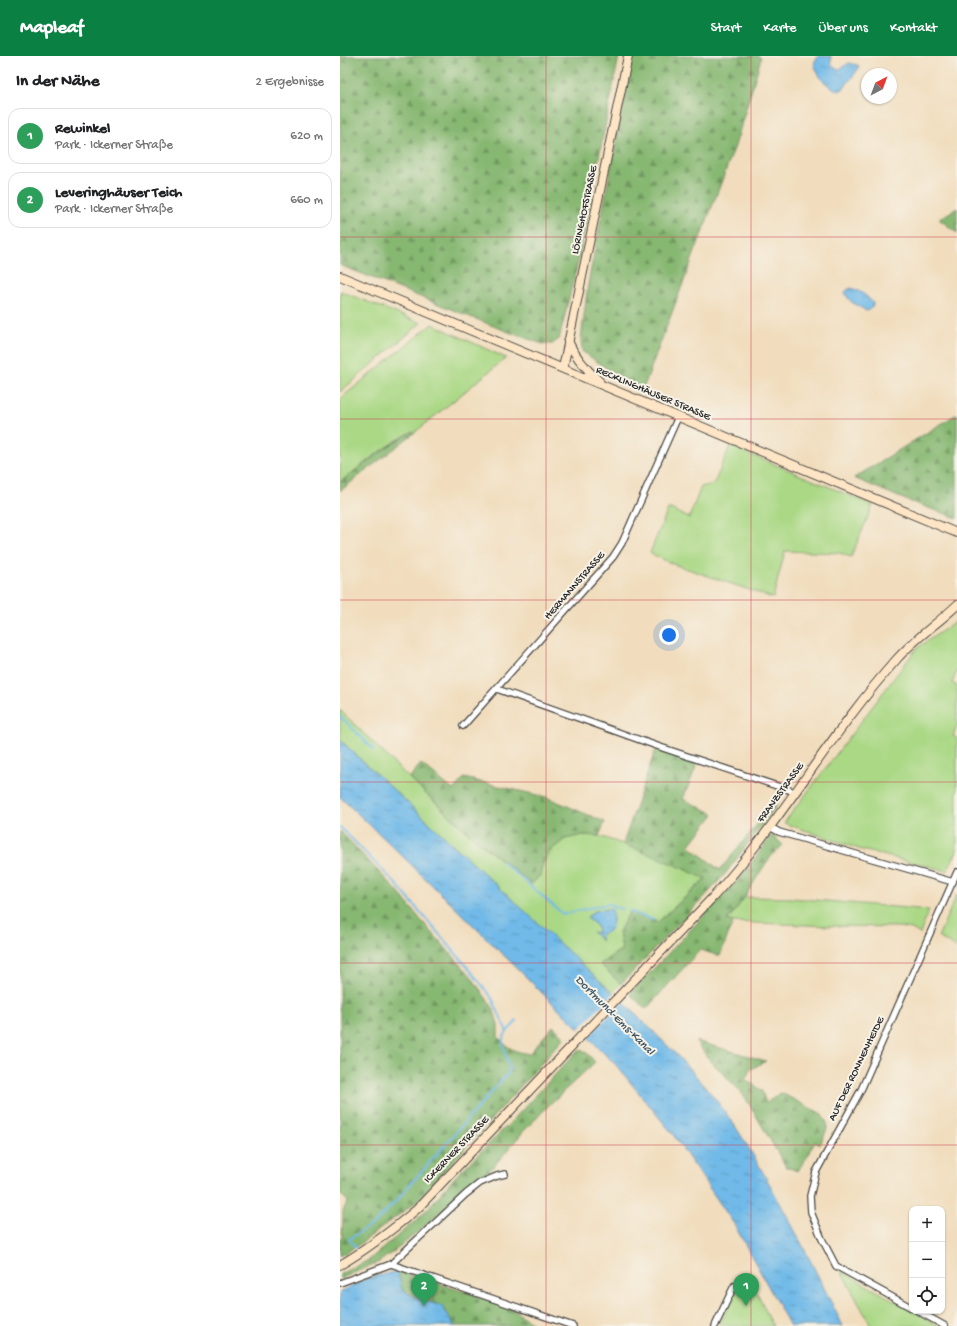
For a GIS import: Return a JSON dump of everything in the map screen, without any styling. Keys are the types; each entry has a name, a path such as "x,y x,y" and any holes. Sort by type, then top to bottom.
{"main road":[{"name":"LÖRINGHOFSTRASSE","path":"563,368 628,56"},
{"name":"RECKLINGHÄUSER STRASSE","path":"340,276 957,533"},
{"path":"568,341 573,352 582,364 602,384"},
{"name":"FRANZSTRASSE","path":"579,1038 724,886 770,827 855,710 896,660 916,639 942,619 957,605"},
{"name":"ICKERNER STRASSE","path":"340,1265 366,1249 417,1209 579,1038"}],"street":[{"name":"HERMANNSTRASSE","path":"463,726 613,557 622,543 678,417"},
{"path":"497,689 657,746 795,792"},
{"path":"770,827 779,832 953,882"},
{"name":"AUF DER RONNENHEIDE","path":"909,1306 836,1266 811,1212 810,1196 816,1172 867,1076 957,872"},
{"path":"340,1283 391,1264 466,1194 480,1183 505,1174"},
{"path":"391,1264 573,1326"},
{"path":"715,1326 734,1286"},
{"path":"923,1314 945,1326"}],"green space":[{"path":"340,56 619,56 579,258 559,339 552,344 543,344 511,333 340,265"},
{"path":"633,56 758,56 761,58 735,146 643,389 613,373 582,351 581,339 588,284"},
{"path":"957,208 957,233 939,219"},
{"path":"340,291 421,323 340,392"},
{"path":"432,324 506,358 414,433 412,432 393,442 340,482 340,399"},
{"path":"957,414 957,518 906,500 854,478"},
{"path":"412,432 414,433 340,491 340,482 384,449"},
{"path":"730,446 873,505 851,557 840,553 785,551 773,598 673,564 650,553 668,509 689,518 701,487 714,484"},
{"path":"957,621 957,671 952,683 957,686 957,726 953,736 957,738 957,851 947,871 862,850 784,823 917,648"},
{"path":"340,710 409,778 476,840 531,884 540,875 543,863 551,850 565,839 583,835 599,836 623,844 706,878 658,922 630,911 619,932 622,949 600,964 621,984 612,993 340,740","holes":["595,911 612,911 613,921 605,933 600,935 601,940 594,933 598,934 597,926 587,917"]},
{"path":"656,748 698,762 683,799 714,814 689,846 720,870 773,805 777,805 725,874 621,984 600,964 622,949 619,932 630,911 658,922 706,879 623,844"},
{"path":"421,764 453,790 464,778 546,797 605,822 599,836 583,835 565,839 551,850 543,863 540,875 532,884 476,840 409,778"},
{"path":"340,831 398,892 470,975 493,1008 498,1025 498,1037 505,1044 519,1052 529,1054 553,1026 565,1037 416,1202 360,1244 340,1256 343,1211 348,1201 340,1194"},
{"path":"772,835 783,845 766,863 742,901 727,920 733,922 720,956 700,950 646,1009 630,994 744,873"},
{"path":"957,894 957,948 938,937"},
{"path":"745,897 792,898 929,910 920,934 912,929 899,927 830,926 727,921"},
{"path":"696,1041 766,1061 751,1069 745,1079 762,1091 766,1103 781,1093 822,1114 827,1123 827,1129 820,1145 815,1142 798,1171 786,1167 740,1091 707,1057"},
{"path":"578,1050 585,1051 595,1062 551,1103 523,1132 491,1169 401,1246 379,1262 340,1279 340,1274 369,1260 422,1215 457,1175 512,1121"},
{"path":"398,1271 507,1305 536,1326 455,1326 442,1306 418,1299 402,1290"},
{"path":"841,1271 909,1309 909,1314 918,1314 940,1326 871,1326"},
{"path":"744,1282 752,1283 773,1326 719,1326 737,1286"}],"water":[{"path":"818,56 831,56 831,63 834,68 840,69 849,63 858,65 859,68 843,89 839,91 826,83 820,76 814,63"},
{"path":"851,288 861,292 871,300 873,303 870,309 866,311 850,300 845,293"},
{"name":"Dortmund-Ems-Kanal","path":"340,740 637,1015 682,1060 703,1084 730,1119 757,1161 793,1227 843,1326 790,1326 734,1224 672,1133 616,1065 340,797"},
{"path":"608,909 612,911 613,921 609,931 600,935 602,941 592,932 598,933 597,926 587,918 595,911"},
{"path":"398,1271 402,1290 418,1299 442,1306 455,1326 340,1326 340,1292 368,1278"}],"pier":[{"path":"615,992 623,1000 587,1039 578,1030"}],"waterway":[{"path":"340,716 374,750"},
{"path":"340,827 396,884 470,970 492,998 507,1032"},
{"path":"501,861 563,914 608,904 612,905 612,910"},
{"path":"614,907 622,909"},
{"path":"629,911 654,920"},
{"path":"356,1248 349,1239 375,1223 509,1072 509,1066 503,1046 503,1038 507,1031 517,1021"}],"place":[{"name":"Leveringhäuser Teich","path":"424,1306"},
{"name":"Rewinkel","path":"746,1306"}]}
